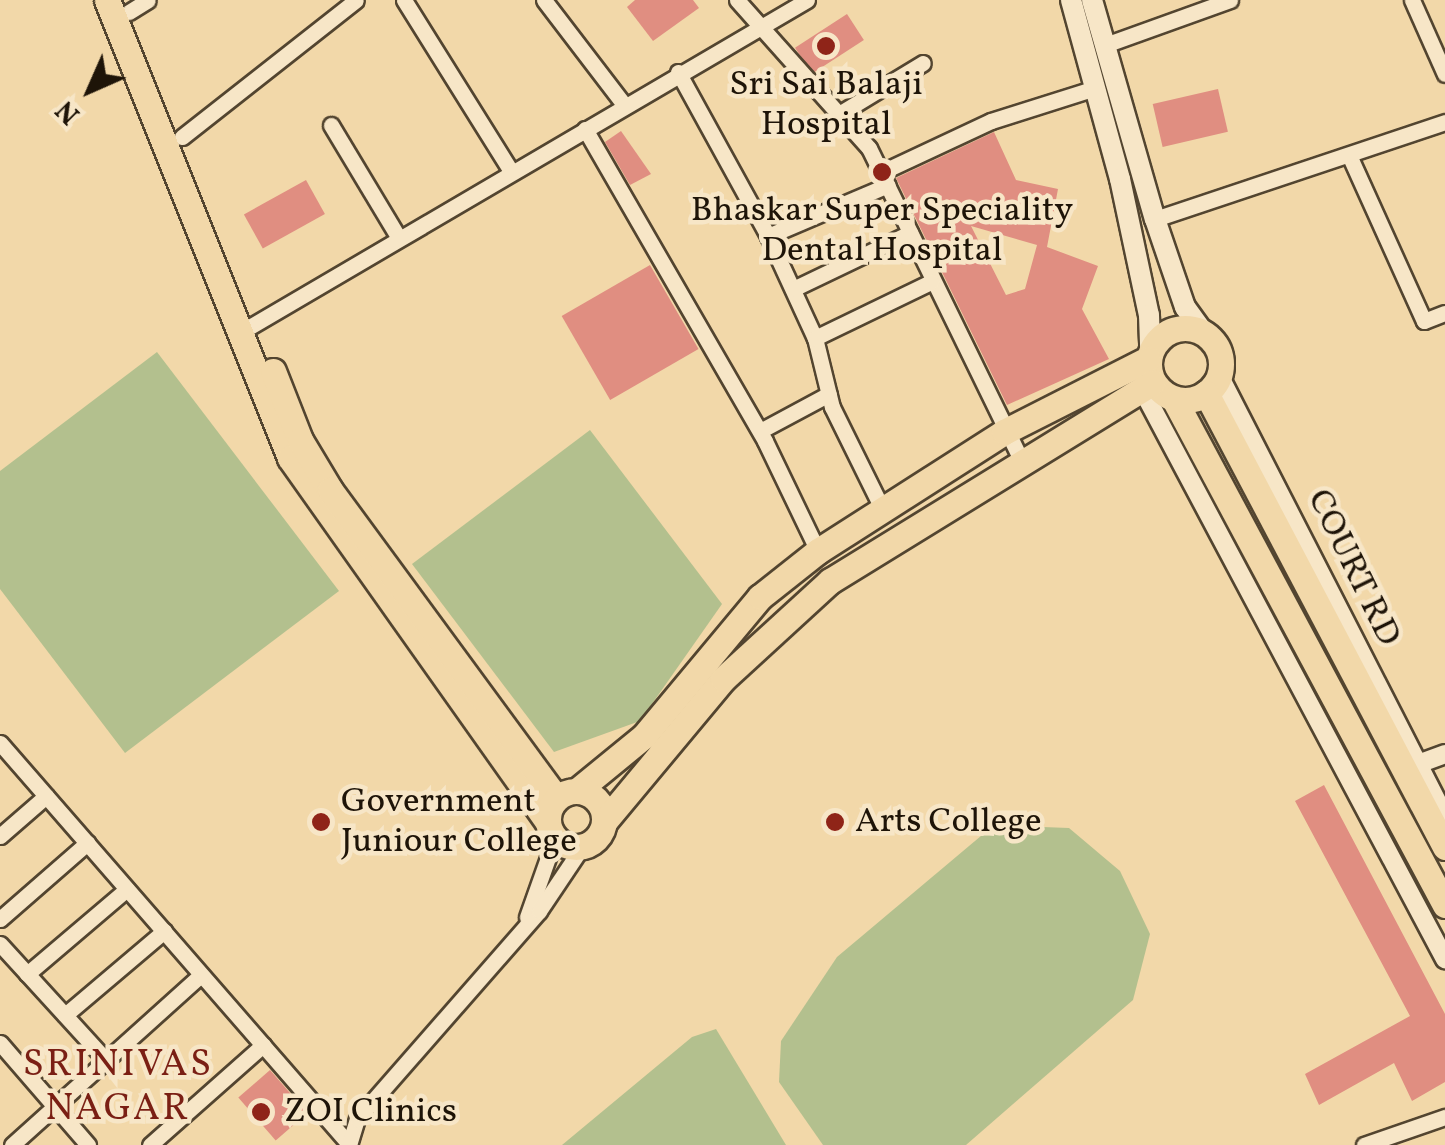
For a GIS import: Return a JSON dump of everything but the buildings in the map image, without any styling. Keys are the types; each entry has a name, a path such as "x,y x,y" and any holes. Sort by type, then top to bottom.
{"highway":[{"path":"127,3 182,137 249,328 273,422 306,487 559,812 582,847 597,838 604,822 772,629 830,580 1020,460 1148,371 1172,329 1204,333 1220,352 1213,384 1445,846"},
{"path":"127,3 249,328"},
{"path":"559,812 644,736 760,597 818,551 1004,432 1148,371"},
{"path":"1148,371 1174,399 1445,906"},
{"path":"1174,399 1213,384"},
{"path":"559,812 595,797 604,822"}],"main road":[{"path":"1071,0 1145,296 1148,371"},
{"path":"1094,1 1155,219 1185,307 1204,333"}],"street":[{"path":"182,137 356,0"},
{"path":"404,0 511,171"},
{"path":"544,0 625,106"},
{"path":"737,0 839,114 885,179 1020,460"},
{"path":"249,328 678,72 807,0"},
{"path":"1106,46 1230,0"},
{"path":"1412,0 1445,74"},
{"path":"839,114 924,63"},
{"path":"678,72 793,289 815,338 829,394 883,510"},
{"path":"768,236 991,122 1095,88"},
{"path":"1155,219 1445,122"},
{"path":"331,126 399,238"},
{"path":"585,129 760,431 818,551"},
{"path":"1350,156 1424,321 1443,318"},
{"path":"793,289 910,233"},
{"path":"815,338 932,282"},
{"path":"1148,371 1445,959"},
{"name":"COURT RD","path":"1213,384 1418,764 1438,786 1445,817"},
{"path":"760,431 829,394"},
{"path":"2,748 349,1144"},
{"path":"1418,764 1445,754"},
{"path":"0,836 46,796"},
{"path":"527,917 559,812"},
{"path":"0,919 87,843"},
{"path":"349,1144 357,1119 527,917 538,910 582,847"},
{"path":"27,974 127,889"},
{"path":"65,1016 164,931"},
{"path":"0,944 106,1060"},
{"path":"12,1145 201,975"},
{"path":"0,1043 88,1145"},
{"path":"150,1145 263,1046"},
{"path":"1364,1145 1445,1117"}],"green space":[{"path":"157,352 339,591 125,753 0,589 0,471"},
{"path":"590,430 722,604 640,721 554,752 412,564"},
{"path":"994,825 1069,828 1120,871 1150,934 1133,1000 966,1145 823,1145 779,1082 781,1041 837,957"},
{"path":"716,1029 786,1145 562,1145 692,1037"}],"place":[{"name":"Sri Sai Balaji Hospital","path":"826,46"},
{"name":"Bhaskar Super Speciality Dental Hospital","path":"882,172"},
{"name":"Government Juniour College","path":"321,822"},
{"name":"Arts College","path":"835,822"},
{"name":"ZOI Clinics","path":"261,1112"}],"district":[{"name":"SRINIVAS NAGAR","path":"118,1088"}]}
